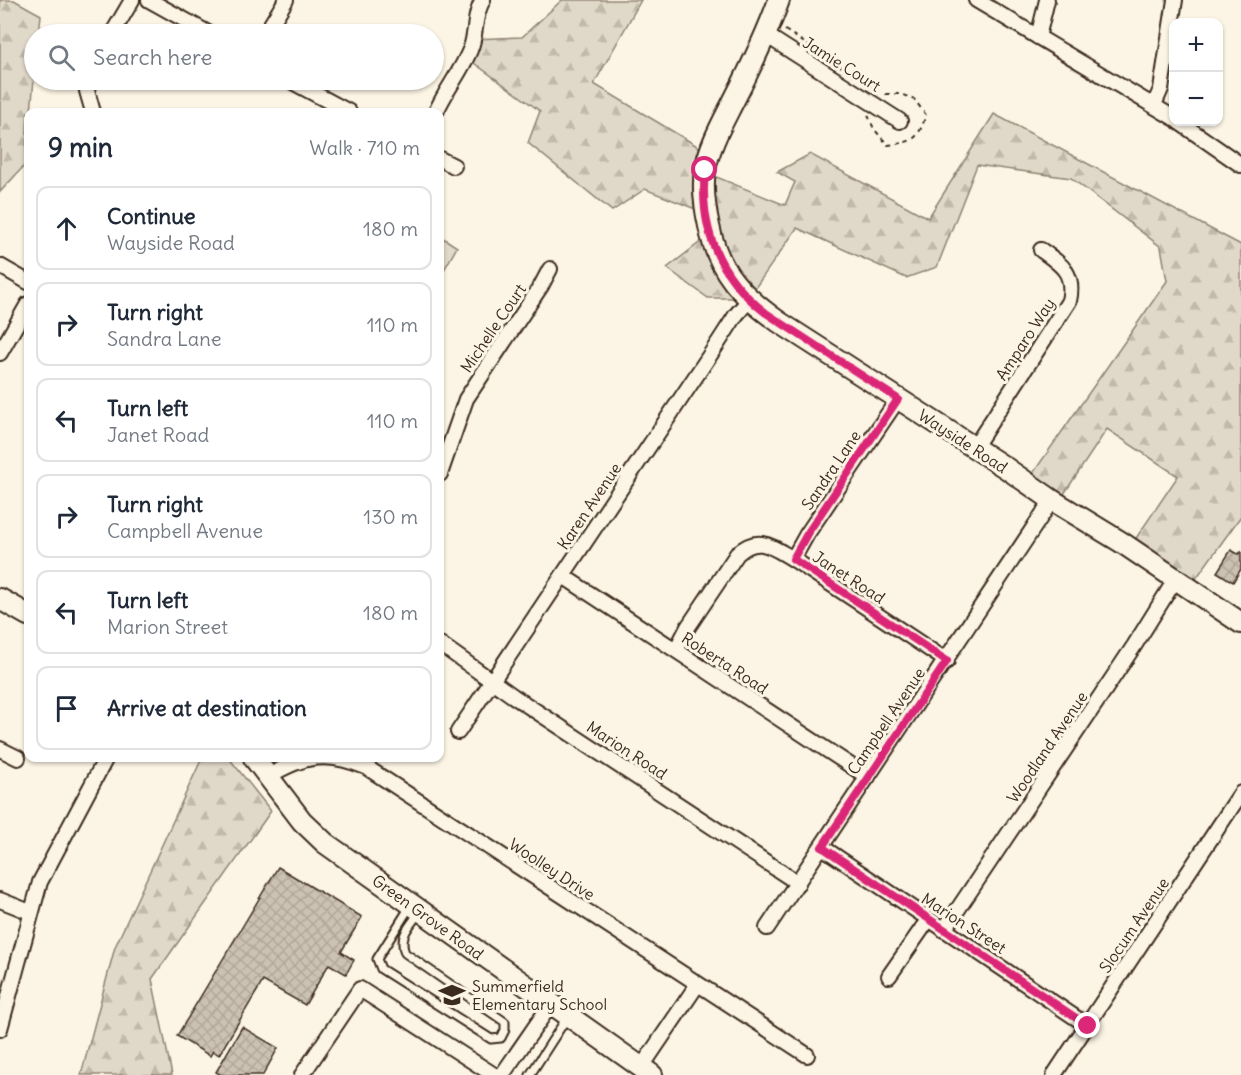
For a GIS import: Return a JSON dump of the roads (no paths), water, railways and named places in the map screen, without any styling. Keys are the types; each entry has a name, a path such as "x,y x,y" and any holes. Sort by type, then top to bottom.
{"street":[{"path":"118,24 132,0"},
{"path":"149,0 192,24"},
{"path":"272,24 285,0"},
{"path":"438,108 470,50 476,17 483,0"},
{"name":"Wayside Road","path":"779,0 766,35 713,146 704,181 706,212 716,253 724,270 749,300 1052,500 1121,542 1174,580 1239,617"},
{"path":"976,0 1169,115"},
{"path":"1038,37 1047,0"},
{"path":"1154,105 1161,89 1175,0"},
{"name":"Jamie Court","path":"766,35 900,120"},
{"path":"87,90 92,108"},
{"path":"308,90 342,108"},
{"path":"1185,126 1241,165"},
{"path":"444,161 454,166"},
{"name":"Amparo Way","path":"974,448 1069,301 1071,283 1066,271 1061,264 1041,250"},
{"path":"0,266 24,280"},
{"name":"Michelle Court","path":"444,462 466,399 550,269"},
{"name":"Karen Avenue","path":"458,732 730,324 749,300"},
{"path":"0,352 24,311"},
{"name":"Sandra Lane","path":"793,559 807,534 898,399"},
{"name":"Campbell Avenue","path":"767,928 947,661 1052,500"},
{"name":"Janet Road","path":"676,650 694,617 737,554 752,543 768,544 793,559 947,661"},
{"name":"Roberta Road","path":"563,576 868,777"},
{"name":"Woodland Avenue","path":"944,930 1134,646 1174,580"},
{"path":"0,599 24,613"},
{"name":"Marion Road","path":"444,647 798,883"},
{"path":"0,749 18,758"},
{"path":"0,1029 30,912 48,864 104,762"},
{"name":"Green Grove Road","path":"257,762 314,834 646,1072"},
{"name":"Woolley Drive","path":"269,776 295,762"},
{"name":"Woolley Drive","path":"348,762 366,768 807,1055"},
{"name":"Slocum Avenue","path":"1054,1075 1241,793"},
{"name":"Marion Street","path":"822,847 1088,1026"},
{"path":"0,900 30,912"},
{"path":"889,976 928,920"},
{"path":"646,1072 697,985"},
{"path":"302,1075 360,989 494,1075"},
{"path":"501,1075 551,1004"}],"lane":[{"path":"415,908 402,938 401,944 405,953 505,1022 505,1030 501,1038 491,1039 381,969 377,958 415,908"},
{"path":"530,1075 568,1016"}],"place":[{"name":"Summerfield Elementary School","path":"452,995"}]}
